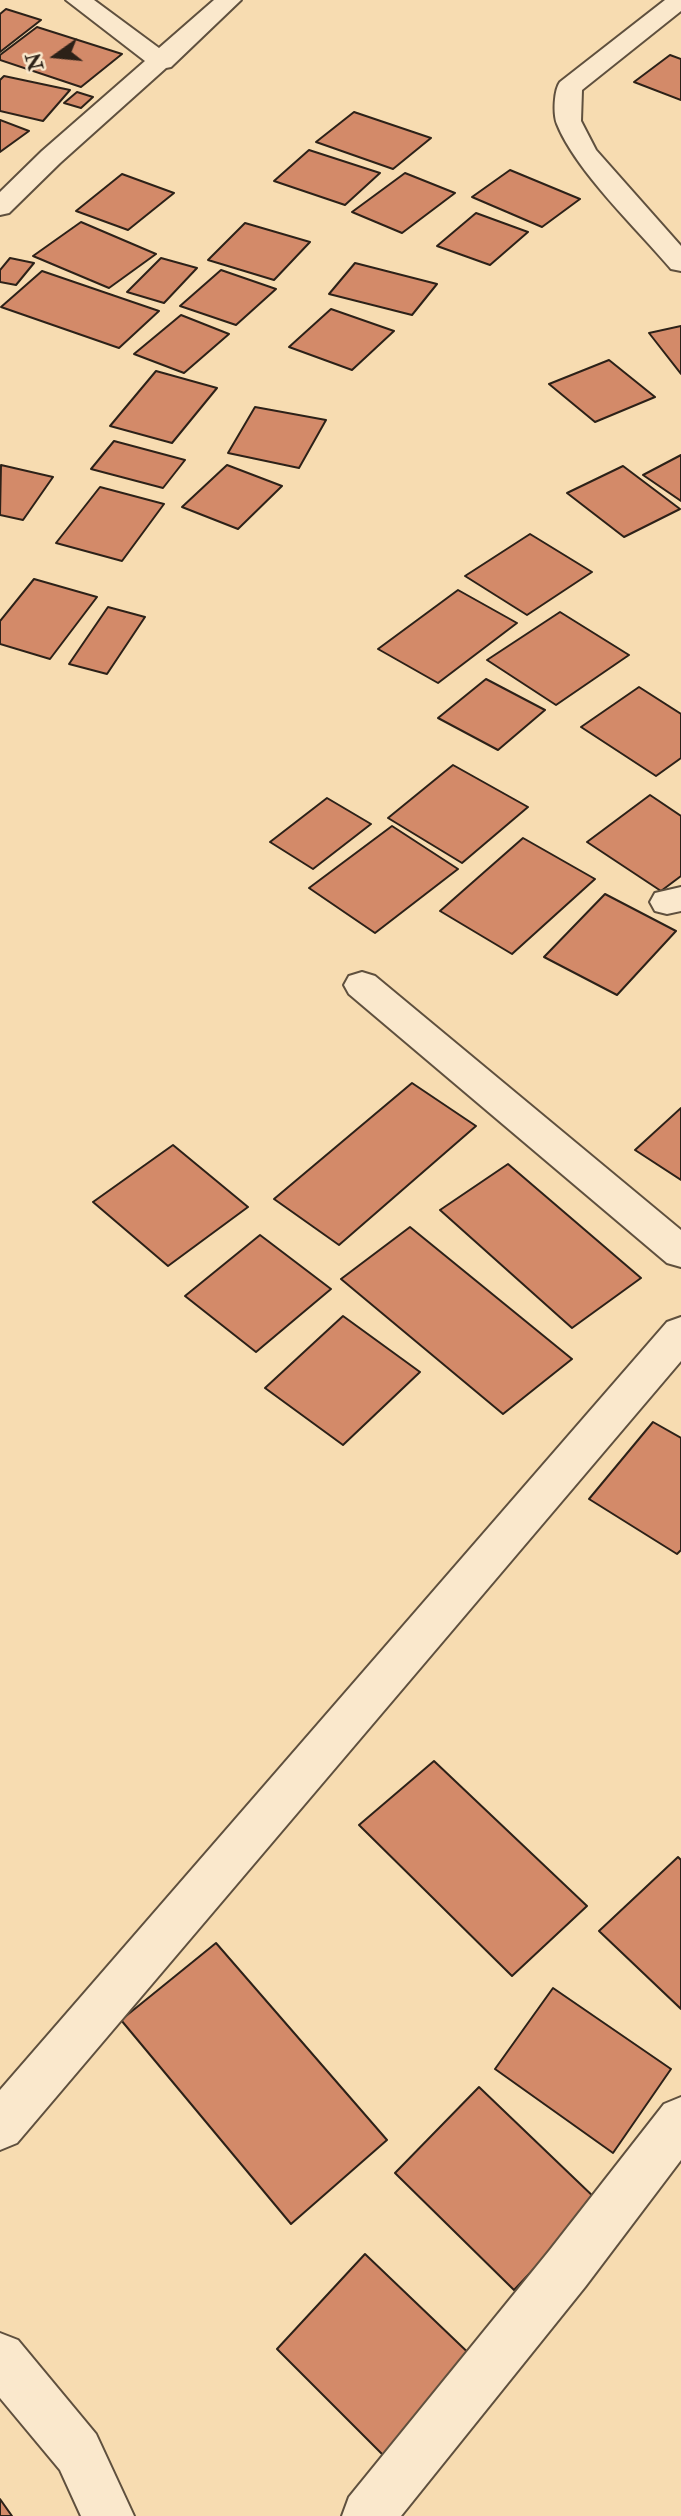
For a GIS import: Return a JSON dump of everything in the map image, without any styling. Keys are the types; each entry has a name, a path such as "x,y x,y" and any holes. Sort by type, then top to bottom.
{"street":[{"path":"78,0 162,62"},
{"path":"1,204 229,0"},
{"path":"680,0 569,87 568,121 585,153 681,263"},
{"path":"362,985 681,1252"},
{"path":"0,2126 681,1333"},
{"path":"368,2516 567,2269 681,2121"},
{"path":"0,2358 78,2452 108,2516"}],"building":[{"path":"6,9 41,20 0,52 0,14"},
{"path":"37,27 122,54 81,87 0,60 0,55"},
{"path":"670,55 681,59 681,100 634,82"},
{"path":"4,76 70,90 43,121 0,111 0,80"},
{"path":"77,92 93,97 81,108 64,103"},
{"path":"354,112 431,138 393,169 316,142"},
{"path":"0,120 29,131 0,152"},
{"path":"309,150 380,173 345,205 274,181"},
{"path":"510,170 580,199 542,227 472,197"},
{"path":"405,173 455,193 402,233 352,212"},
{"path":"122,174 174,193 128,230 76,211"},
{"path":"476,213 528,232 490,265 437,246"},
{"path":"81,222 156,254 109,288 33,256"},
{"path":"245,223 310,242 274,280 208,260"},
{"path":"10,258 34,263 16,285 0,282 0,270"},
{"path":"161,258 197,268 164,303 127,292"},
{"path":"355,263 437,284 412,315 329,294"},
{"path":"221,270 276,289 236,325 180,306"},
{"path":"42,271 159,311 119,348 1,307"},
{"path":"331,309 394,331 352,370 289,347"},
{"path":"181,315 229,334 184,373 134,354"},
{"path":"681,326 681,374 649,333"},
{"path":"609,360 655,397 595,422 549,384"},
{"path":"156,371 217,388 172,443 110,426"},
{"path":"255,407 326,420 299,468 228,453"},
{"path":"114,441 185,460 163,488 91,469"},
{"path":"681,455 681,501 643,475"},
{"path":"1,465 53,477 23,520 0,515"},
{"path":"227,465 282,486 238,529 182,507"},
{"path":"623,466 680,509 624,537 567,493"},
{"path":"100,487 164,504 122,561 56,543"},
{"path":"530,534 592,572 527,615 465,576"},
{"path":"34,579 97,597 50,659 0,644 0,621"},
{"path":"458,590 517,623 438,683 378,649"},
{"path":"108,607 145,617 107,674 69,664"},
{"path":"560,612 629,655 556,705 487,660"},
{"path":"486,679 545,710 498,750 438,718"},
{"path":"639,687 681,714 681,758 656,776 581,727"},
{"path":"453,765 528,807 462,863 388,818"},
{"path":"650,795 681,816 681,876 661,891 587,842"},
{"path":"327,798 371,824 313,869 270,842"},
{"path":"392,826 458,869 375,933 309,888"},
{"path":"523,838 595,879 512,954 440,911"},
{"path":"605,894 676,931 617,995 544,957"},
{"path":"412,1083 476,1126 339,1245 274,1199"},
{"path":"681,1108 681,1180 635,1150"},
{"path":"173,1145 248,1207 168,1266 93,1202"},
{"path":"508,1164 641,1278 572,1328 440,1210"},
{"path":"410,1227 572,1359 503,1414 341,1279"},
{"path":"260,1235 331,1289 256,1352 185,1296"},
{"path":"343,1316 420,1372 343,1445 265,1388"},
{"path":"653,1422 681,1438 681,1550 677,1554 589,1499"},
{"path":"434,1761 587,1906 512,1976 359,1825"},
{"path":"678,1857 681,1860 681,2009 599,1931"},
{"path":"216,1943 387,2140 291,2224 121,2020"},
{"path":"553,1988 671,2069 613,2153 495,2069"},
{"path":"479,2087 598,2201 514,2290 395,2173"},
{"path":"365,2254 479,2363 392,2464 277,2349"},
{"path":"0,2499 12,2516 0,2516"}]}
